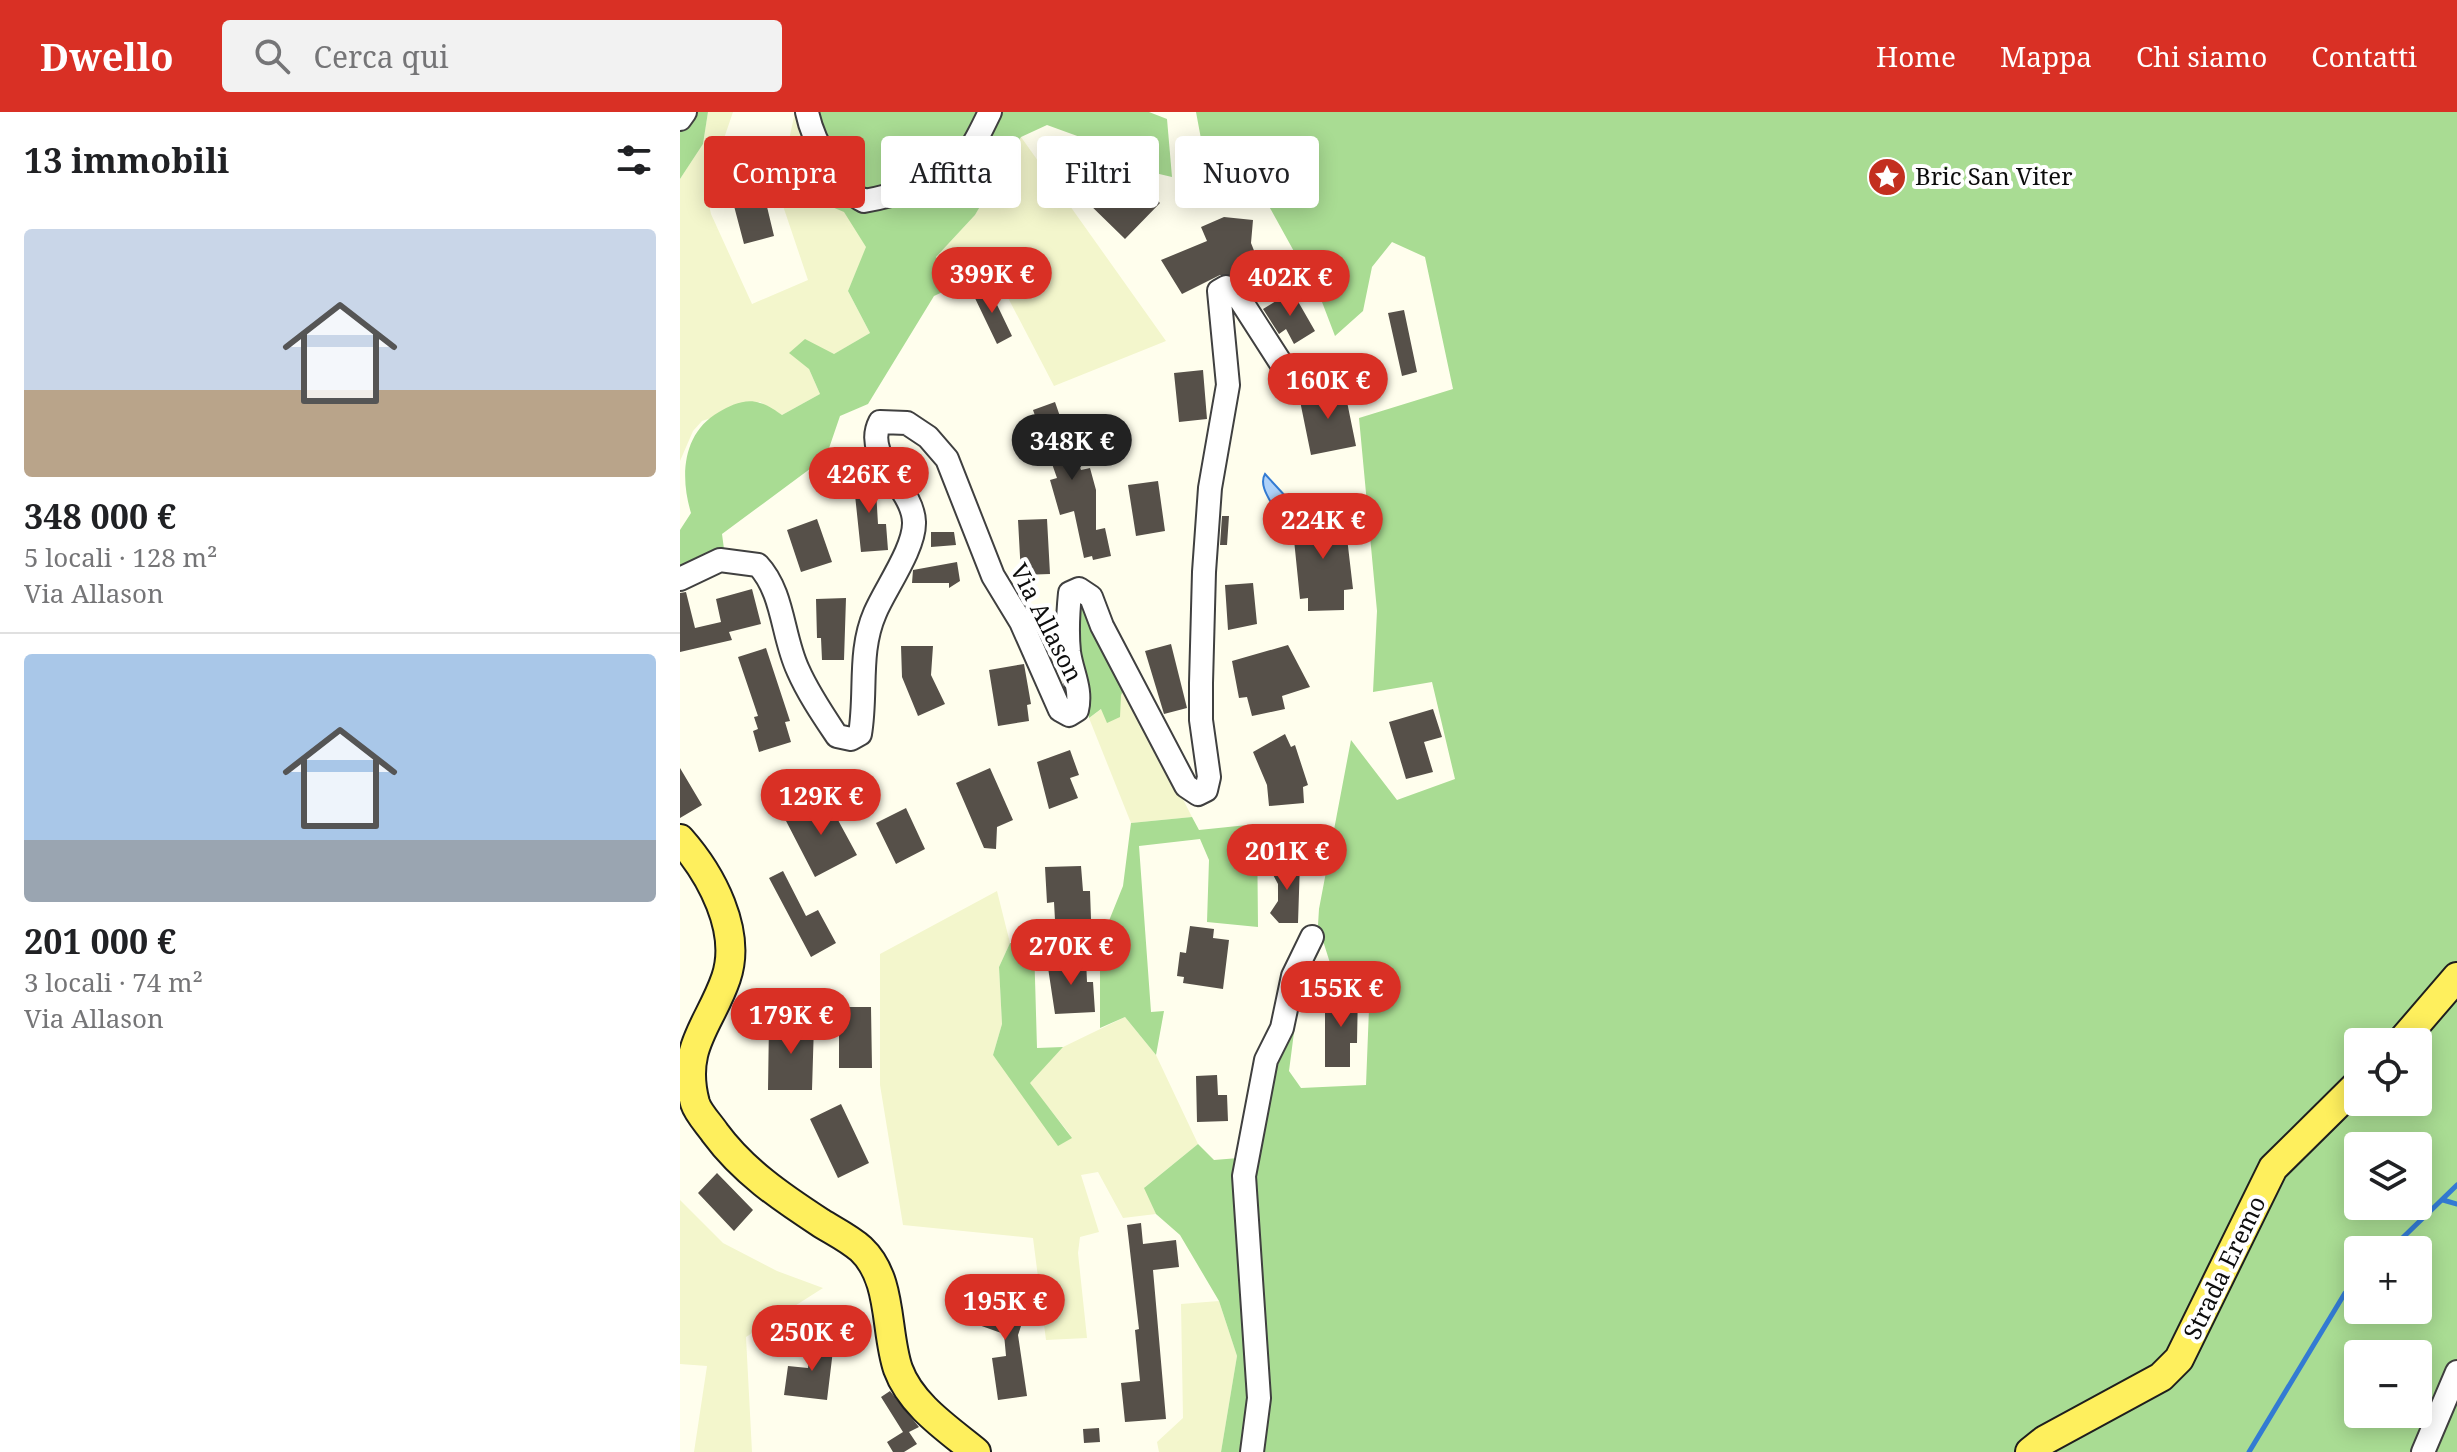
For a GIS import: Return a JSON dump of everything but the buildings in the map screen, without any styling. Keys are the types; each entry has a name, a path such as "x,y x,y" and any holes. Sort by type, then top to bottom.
{"main road":[{"path":"680,839 721,905 730,943 726,977 686,1058 696,1106 729,1151 773,1191 862,1250 879,1275 899,1371 929,1413 976,1452"},
{"path":"2413,1028 2457,977"},
{"name":"Strada Eremo","path":"2030,1452 2045,1440 2161,1377 2179,1359 2273,1168 2344,1098"}],"street":[{"path":"680,119 685,112"},
{"path":"807,112 821,148 837,173 855,196 864,201 921,183 952,167 972,145 990,112"},
{"name":"Via Allason","path":"680,579 720,560 758,565 772,580 797,670 817,704 837,736 851,739 860,734 864,647 874,614 914,523 908,501 876,446 874,433 880,422 907,423 928,437 947,459 993,576 1021,622 1060,710 1069,715 1077,710 1080,695 1069,654 1068,613 1070,593 1079,589 1091,597 1102,626 1186,786 1198,794 1206,790 1209,777 1201,720 1201,683 1210,488 1228,385 1219,291 1226,287 1234,290 1286,371"},
{"path":"1252,1452 1259,1398 1244,1176 1266,1060 1282,1028 1293,976 1312,937"},
{"path":"2423,1452 2457,1372"}],"green space":[{"path":"687,112 708,112 703,144 680,179 680,122"},
{"path":"708,112 733,112 725,136 704,136"},
{"path":"795,112 804,112 813,136 790,136"},
{"path":"811,112 1149,112 1167,119 1172,177 1159,174 1159,136 1077,136 1047,125 1021,137 881,136 881,208 979,208 936,257 949,289 934,296 868,404 840,416 826,457 722,534 724,549 680,570 680,530 691,513 685,471 697,432 719,412 739,403 760,403 782,415 820,394 809,369 789,353 805,339 834,354 870,333 848,291 866,247 844,212 834,208 865,208 865,136 818,136"},
{"path":"1196,112 2457,112 2457,1452 1221,1452 1237,1356 1219,1301 1180,1235 1156,1214 1144,1188 1198,1144 1214,1160 1251,1157 1273,1060 1300,986 1289,1071 1301,1088 1366,1085 1370,983 1336,982 1318,925 1351,740 1397,800 1455,779 1432,682 1373,692 1377,611 1359,418 1453,389 1425,257 1392,242 1372,267 1363,311 1335,336 1322,302 1270,208 1319,208 1319,136 1200,136"},
{"path":"1021,137 1037,160 1037,208 1071,208 1166,341 1054,386 993,269 949,289 936,257 979,208 1021,208"},
{"path":"704,138 704,208 710,208 752,304 808,280 784,208 843,208 867,247 848,291 870,333 809,369 820,394 782,415 760,402 702,421 693,431 680,461 680,179"},
{"path":"1076,602 1084,608 1126,686 1121,695 1120,717 1107,723 1101,709 1089,718 1074,626"},
{"path":"1126,686 1192,817 1131,823 1089,718 1121,695"},
{"path":"1192,817 1199,830 1257,824 1258,927 1207,922 1209,860 1200,839 1139,846 1151,1012 1164,1011 1156,1055 1125,1017 1100,1028 1100,943 1123,886 1131,823"},
{"path":"997,891 1010,943 999,967 1002,1024 993,1055 1072,1137 1029,1083 1063,1047 1125,1017 1156,1055 1198,1144 1145,1187 1156,1214 1123,1218 1098,1172 1081,1175 1099,1232 1080,1237 1078,1253 1087,1338 1046,1340 1033,1238 903,1225 880,1085 880,954"},
{"path":"1010,943 1034,944 1037,1048 1063,1047 1030,1083 1072,1138 1058,1146 993,1055 1002,1024 999,967"},
{"path":"680,1200 723,1243 777,1271 823,1288 746,1337 752,1452 694,1452 707,1366 680,1364"},
{"path":"1219,1301 1237,1356 1221,1452 1159,1452 1157,1442 1183,1418 1181,1304"}],"water":[{"path":"1265,474 1288,499 1284,509 1273,506 1269,499 1264,486"}],"waterway":[{"path":"2404,1236 2457,1185"},
{"path":"2443,1200 2457,1204"},
{"path":"2249,1452 2344,1295"}],"place":[{"name":"Bric San Viter","path":"1887,177"}]}
